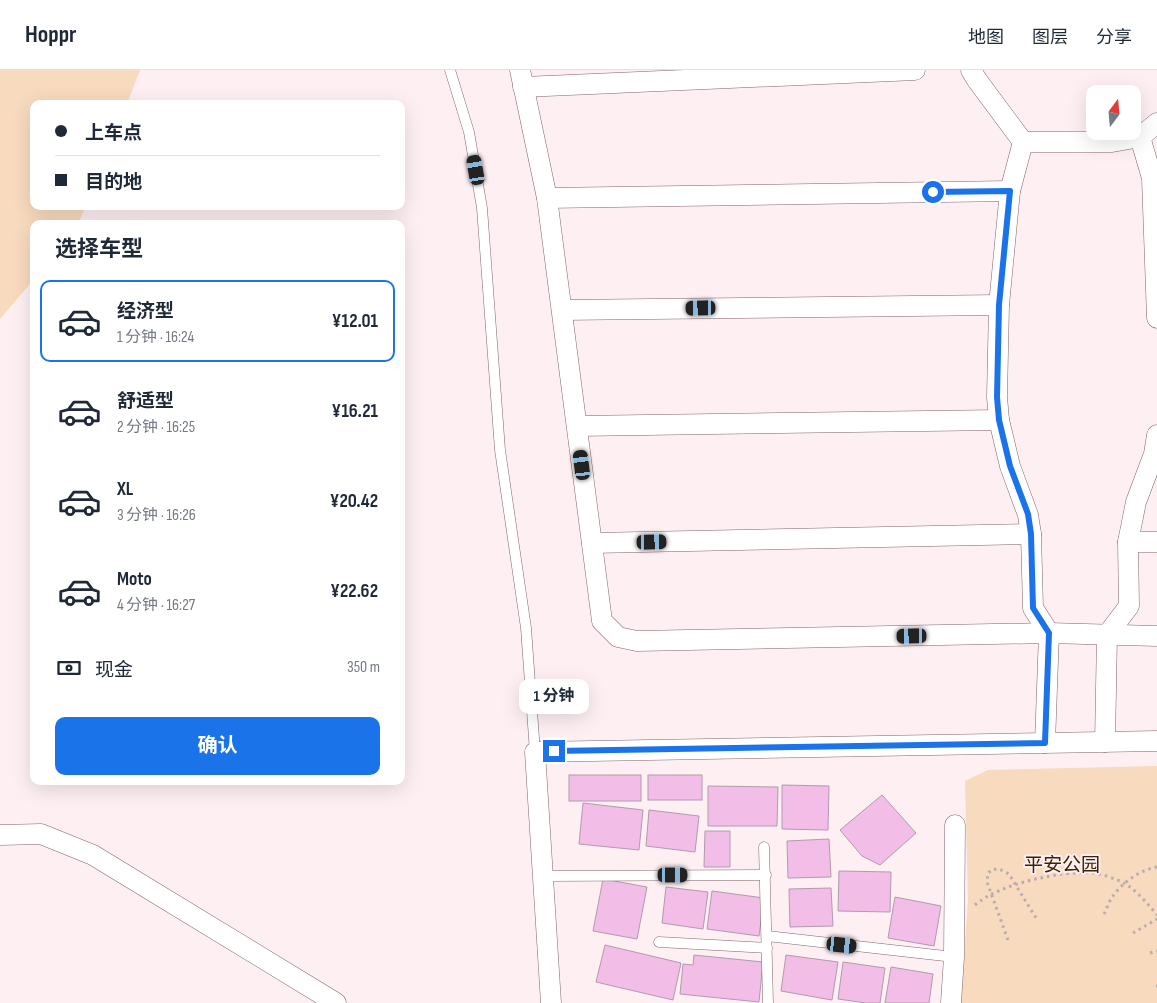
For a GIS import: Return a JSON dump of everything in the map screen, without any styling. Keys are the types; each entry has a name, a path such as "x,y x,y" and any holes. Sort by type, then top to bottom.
{"street":[{"path":"915,70 521,78 547,198 602,621 618,637 637,641 1049,633 1157,636"},
{"path":"971,70 1023,142"},
{"path":"1141,135 1157,123"},
{"path":"1141,139 1154,178 1157,318"},
{"path":"1023,142 1112,142 1121,140"},
{"path":"1023,142 1010,191 999,305 997,397 999,420 1010,466 1028,514 1031,534 1033,608 1049,633 1045,743"},
{"path":"547,198 1010,191"},
{"path":"562,310 999,305"},
{"path":"577,426 999,420"},
{"path":"1105,742 1107,635 1129,606 1128,542 1136,502 1154,454 1157,435"},
{"path":"592,543 1031,534"},
{"path":"1128,542 1157,542"},
{"path":"551,1003 535,752 1157,742"},
{"path":"951,1003 954,957 956,826"},
{"path":"0,835 41,834 93,854 336,1003"}],"lane":[{"path":"450,70 469,132 482,208 500,450 526,628 535,752"},
{"path":"764,847 768,1003"},
{"path":"543,876 766,875"},
{"path":"767,936 954,957"},
{"path":"659,942 767,948"}],"path":[{"path":"1104,914 1113,896 1130,878 1157,867"},
{"path":"1008,940 988,882 988,873 993,869 1010,874 1036,918"},
{"path":"954,924 985,896 1026,881 1093,872 1125,883 1150,905 1157,915"},
{"path":"1133,933 1157,919"},
{"path":"1150,953 1157,951"}],"green space":[{"path":"0,70 140,70 129,100 30,100 30,210 84,210 80,220 30,220 30,284 0,319"},
{"name":"平安公园","path":"1157,766 1157,1003 961,1003 968,899 965,781 988,770"}],"building":[{"path":"569,775 641,775 641,801 569,801"},
{"path":"648,775 702,775 702,800 648,800"},
{"path":"782,785 829,786 828,830 782,829"},
{"path":"708,786 778,787 777,826 708,826"},
{"path":"882,795 916,833 880,865 862,856 840,830"},
{"path":"583,803 643,810 639,850 579,844"},
{"path":"649,810 699,816 695,852 646,846"},
{"path":"705,831 730,831 730,867 704,867"},
{"path":"829,839 831,877 788,878 787,841"},
{"path":"839,871 891,872 890,912 838,911"},
{"path":"603,879 647,887 637,939 593,931"},
{"path":"666,887 708,892 703,929 662,923"},
{"path":"831,888 833,926 790,927 789,889"},
{"path":"712,891 764,898 759,936 707,929"},
{"path":"895,897 941,906 934,946 888,938"},
{"path":"605,945 681,963 673,1000 596,982"},
{"path":"694,955 763,962 759,1002 680,994 683,964 693,965"},
{"path":"786,955 838,962 832,1000 781,991"},
{"path":"843,962 885,968 880,1003 838,999"},
{"path":"891,967 933,974 929,1003 885,1003"}],"route":[{"path":"554,751 1045,743 1049,633 1033,608 1031,534 1028,514 1010,466 999,420 997,397 999,305 1010,191 933,192"}]}
